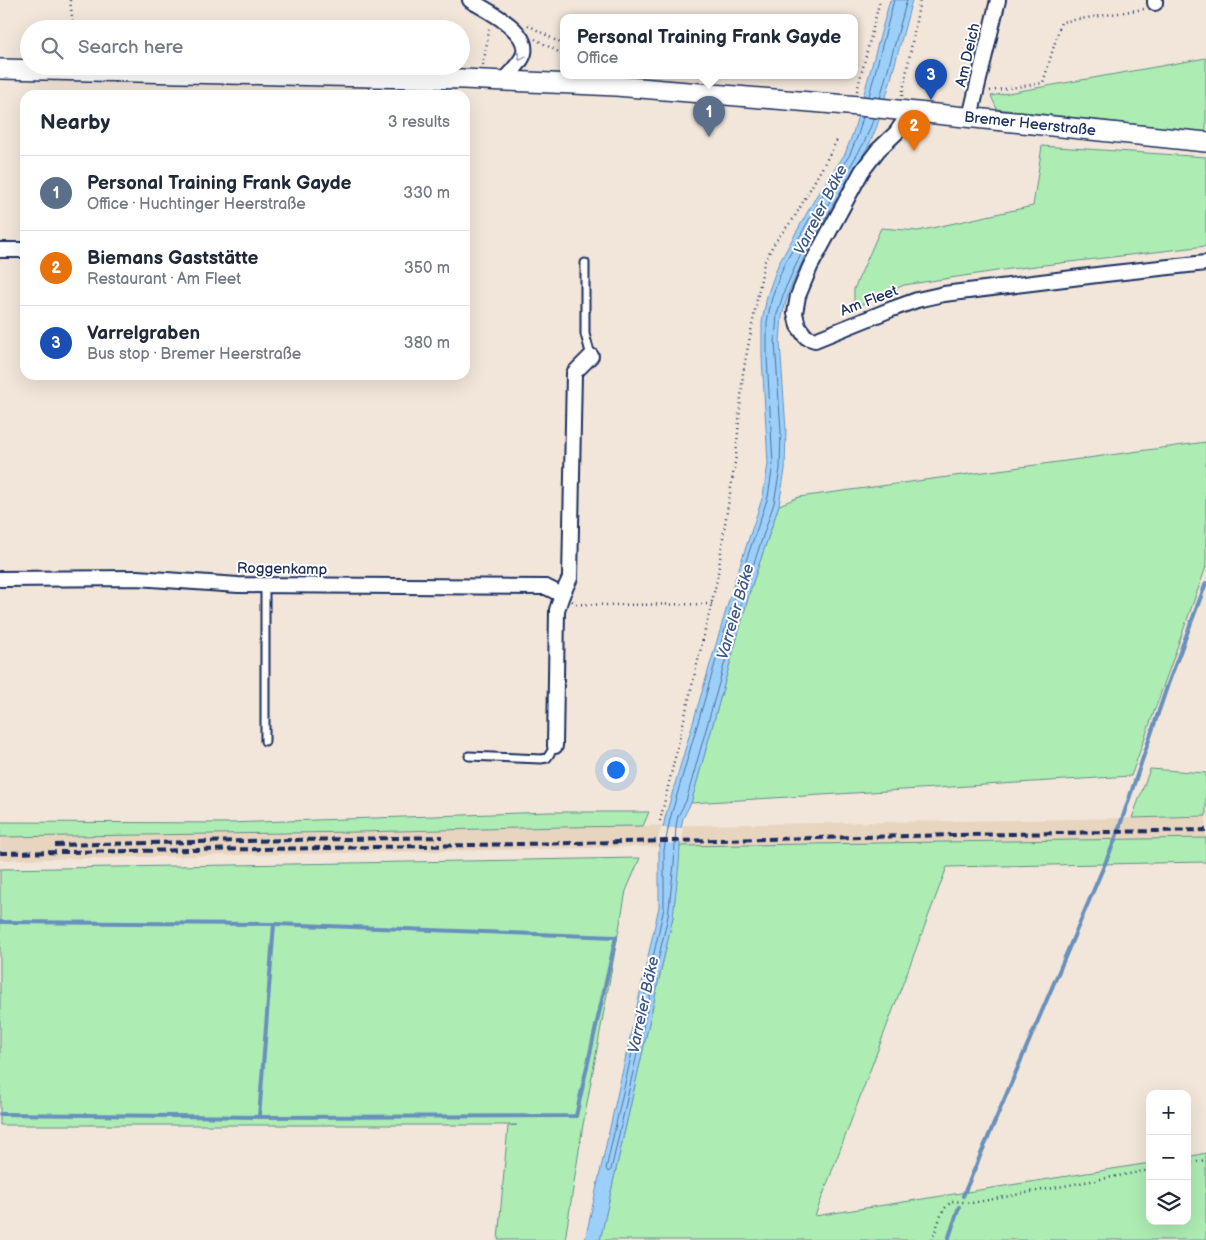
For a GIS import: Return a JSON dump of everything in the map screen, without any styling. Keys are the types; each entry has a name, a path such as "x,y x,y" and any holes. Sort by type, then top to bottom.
{"main road":[{"name":"Bremer Heerstraße","path":"0,69 20,69"},
{"name":"Bremer Heerstraße","path":"262,75 480,80 616,86 856,105 1206,142"}],"street":[{"path":"470,0 516,29 524,46 524,54 516,67 503,81"},
{"name":"Am Deich","path":"970,118 998,0"},
{"name":"Am Fleet","path":"898,110 896,133 878,150 862,171 810,266 798,296 795,313 798,326 806,337 815,340 892,309 944,294 1206,263"},
{"path":"0,250 20,250"},
{"path":"555,746 557,610 570,578 574,373 591,356"},
{"name":"Roggenkamp","path":"0,579 136,578 238,585 546,587 562,595"}],"lane":[{"path":"586,263 585,334 591,356"},
{"path":"265,585 265,741"},
{"path":"468,756 541,759 547,758 555,746"}],"path":[{"path":"70,0 72,20"},
{"path":"856,105 880,0"},
{"path":"898,110 920,0"},
{"path":"976,92 1043,83 1061,22 1143,9 1155,2"},
{"path":"480,80 492,14"},
{"path":"516,29 560,53"},
{"path":"660,821 717,580 736,456 743,373 764,263 778,238 794,218 837,140"},
{"path":"562,595 576,604 712,604"},
{"path":"1191,1162 1206,1160"},
{"path":"932,1240 943,1210 952,1201 972,1203 1146,1171"}],"shaded area":[{"path":"1206,816 1206,838 680,846 0,860 0,837"}],"green space":[{"path":"1206,58 1206,132 997,109 991,96"},
{"path":"1042,146 1206,157 1206,246 1010,269 904,285 854,308 854,289 881,228 918,231 1033,206"},
{"path":"1206,442 1206,567 1131,776 691,803 750,591 779,505 799,497"},
{"path":"1150,769 1206,773 1206,816 1132,818"},
{"path":"550,812 649,812 643,826 0,837 0,822 228,823"},
{"path":"1206,838 1206,862 947,867 815,1216 1146,1164 1146,1225 1191,1225 1191,1156 1206,1153 1206,1240 600,1240 673,917 680,846"},
{"path":"640,858 626,891 583,1125 565,1240 498,1240 508,1126 517,1125 0,1125 0,869"}],"water":[{"name":"Varreler Bäke","path":"890,0 912,0 877,126 869,145 836,199 805,256 789,291 782,316 780,342 786,430 785,470 779,505 750,591 691,803 683,818 673,917 600,1240 585,1240 659,907 659,849 665,818 734,583 763,496 768,464 762,322 767,296 778,265 817,195 845,154 853,133"}],"pier":[{"path":"661,828 683,828 682,843 657,844"}],"waterway":[{"path":"963,1196 1115,840 1168,684 1206,583"},
{"path":"0,922 274,924 616,937 576,1116 259,1117 0,1114"},
{"path":"259,1117 274,924"},
{"path":"948,1240 959,1207"}],"railway":[{"path":"0,853 1206,830"},
{"path":"55,845 442,837"}],"place":[{"name":"Varrelgraben","path":"931,100"},
{"name":"Personal Training Frank Gayde","path":"709,137"},
{"name":"Biemans Gaststätte","path":"914,151"}]}
